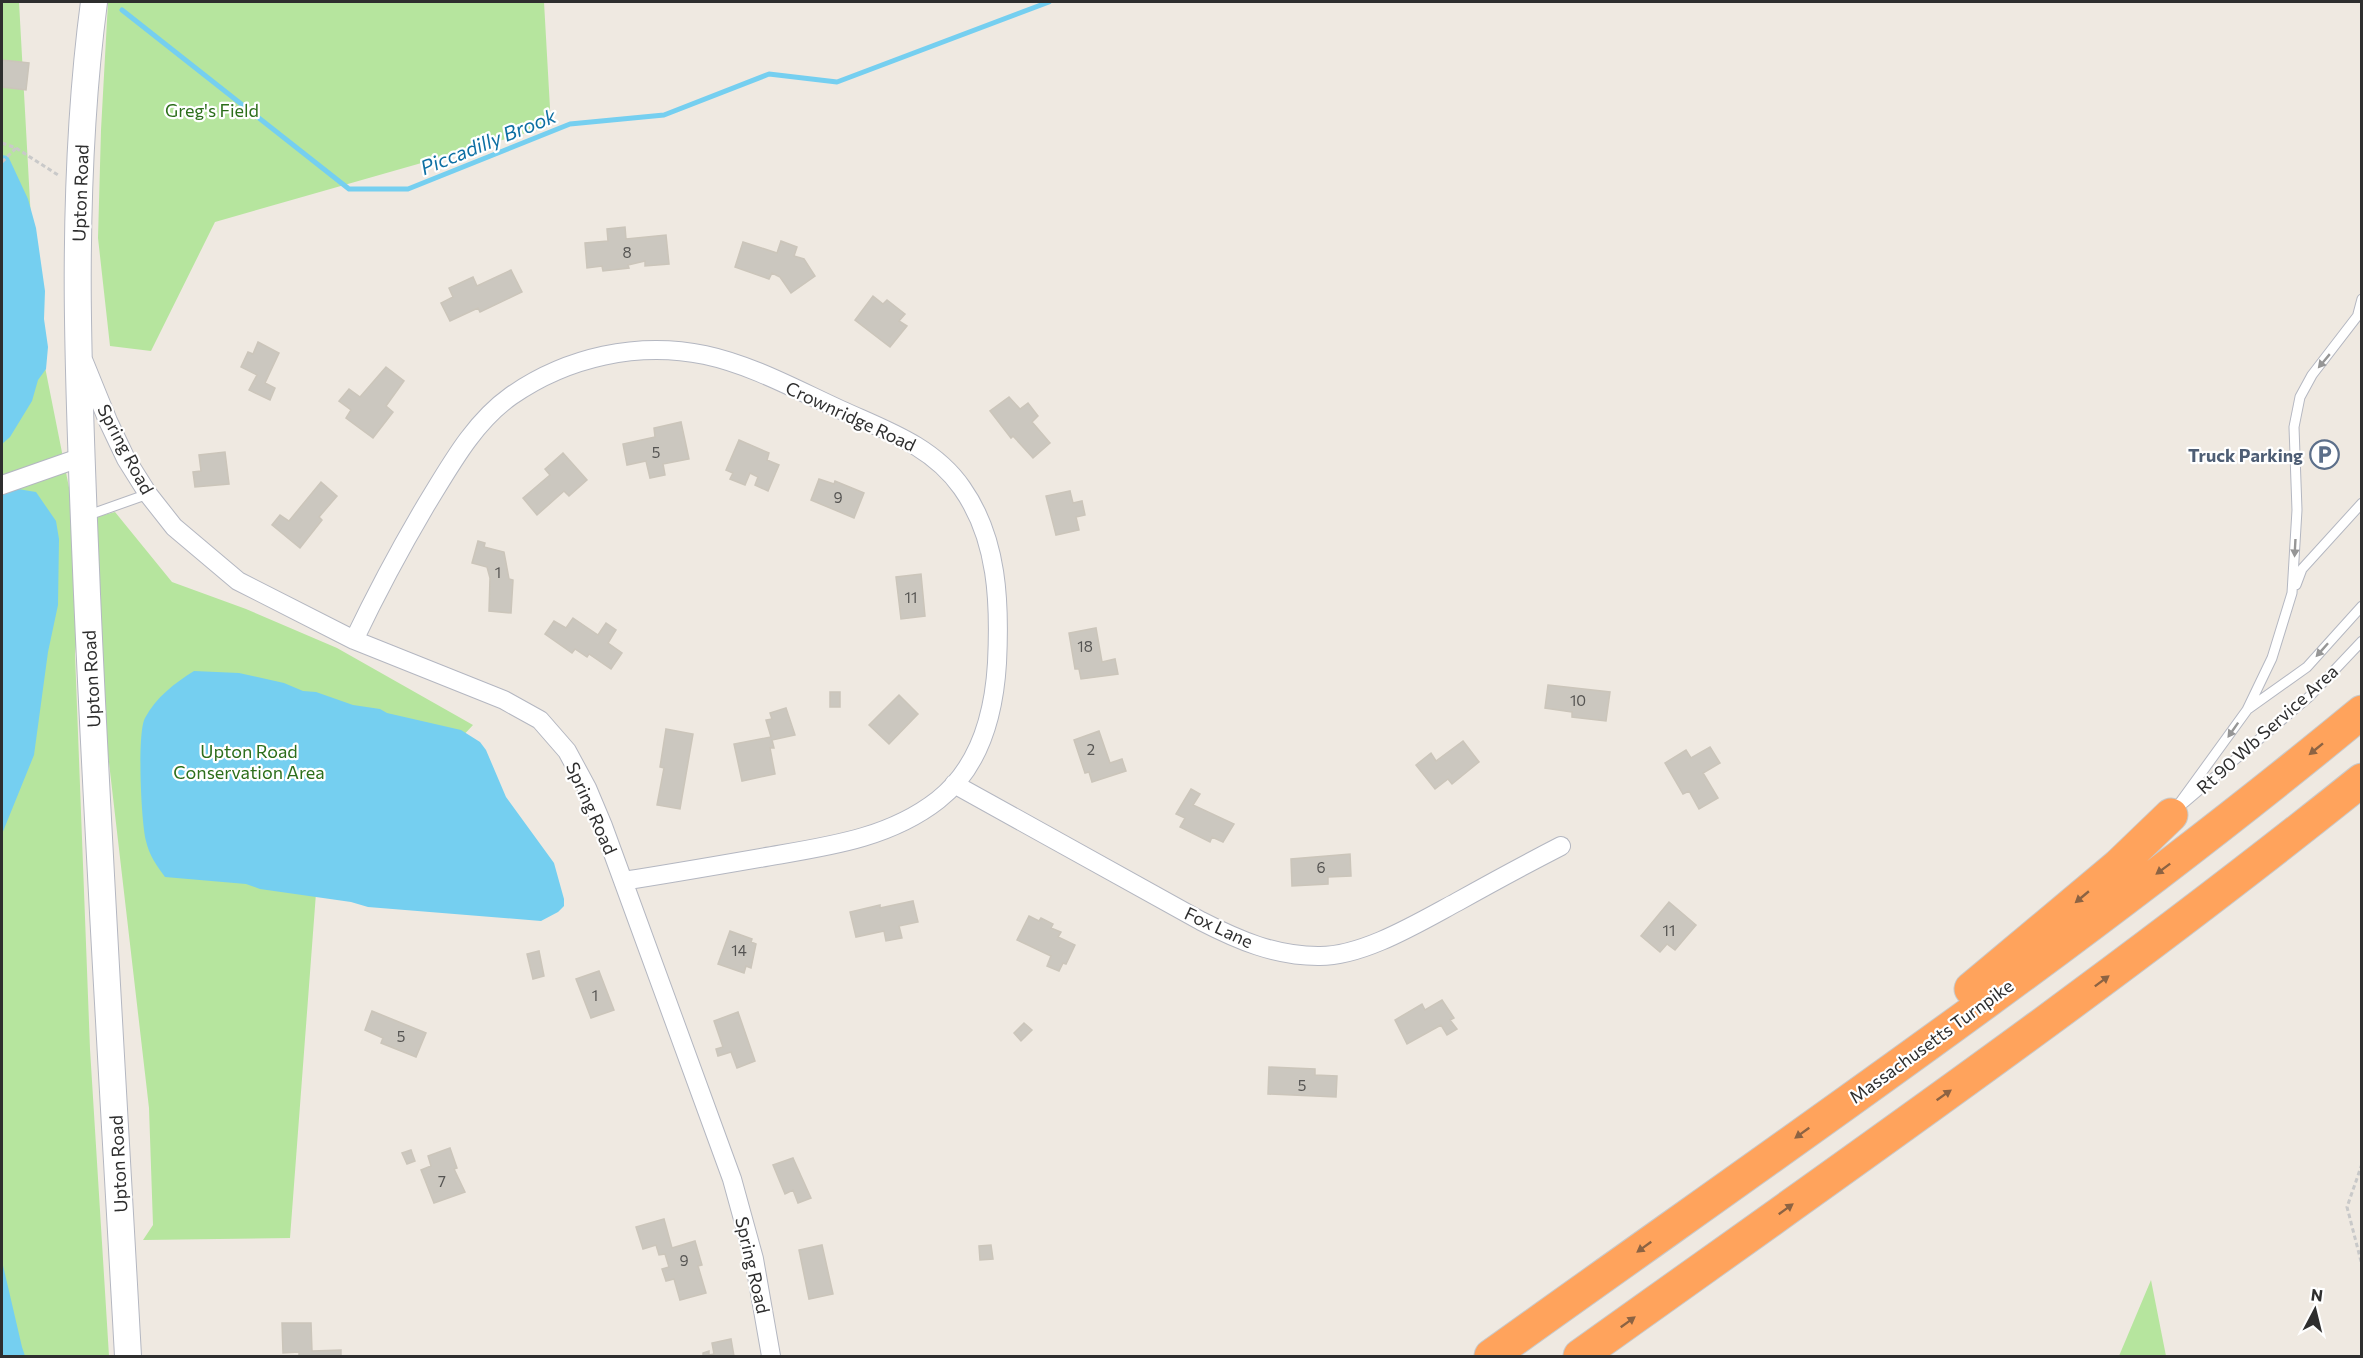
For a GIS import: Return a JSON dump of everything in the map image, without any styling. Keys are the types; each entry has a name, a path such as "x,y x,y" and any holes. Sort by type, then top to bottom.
{"highway":[{"name":"Massachusetts Turnpike","path":"1491,1356 2070,940 2250,802 2361,712"},
{"path":"1580,1356 2088,991 2255,866 2361,780"},
{"path":"1843,1104 1986,976 2118,866 2171,814"}],"main road":[{"name":"Upton Road","path":"94,2 82,119 79,190 79,348 91,677 128,1356"}],"street":[{"name":"Spring Road","path":"79,348 108,421 126,459 148,494 174,527 238,580 354,640 504,700 540,720 567,751 587,788 732,1179 754,1259 771,1356"},
{"name":"Crownridge Road","path":"354,640 389,568 453,460 478,426 508,398 544,376 582,360 623,352 664,350 706,356 746,368 898,435 934,457 962,488 982,524 994,564 997,647 995,689 986,729 969,767 941,798 906,821 867,837 623,882"},
{"path":"2,485 82,457"},
{"name":"Fox Lane","path":"954,784 1238,940 1278,952 1319,956 1360,948 1399,933 1561,846"}],"lane":[{"path":"2292,593 2297,510 2294,427 2300,397 2312,375 2360,312 2361,299"},
{"path":"84,517 148,494"},
{"path":"2171,814 2247,710 2272,658 2292,593 2302,569 2361,503"},
{"path":"2247,710 2307,667 2361,606"},
{"name":"Rt 90 Wb Service Area","path":"2171,814 2310,696 2361,641"}],"path":[{"path":"2,143 16,148 79,190"},
{"path":"2,162 16,148"},
{"path":"2361,1164 2347,1207 2361,1265"}],"green space":[{"path":"2,2 19,2 31,220 45,367 84,563 75,654 90,1049 109,1356 2,1356"},
{"name":"Greg's Field","path":"108,2 544,2 551,126 215,222 151,351 110,346 98,238"},
{"name":"Upton Road Conservation Area","path":"115,512 172,582 246,609 337,648 473,725 316,893 290,1238 143,1240 153,1225 149,1108 81,521"},
{"path":"2151,1280 2166,1356 2119,1356"}],"water":[{"path":"2,155 8,156 28,199 36,228 45,291 44,319 48,347 46,369 38,380 32,401 10,437 2,444"},
{"path":"6,487 36,492 56,521 59,539 58,605 48,652 34,755 2,834 2,489"},
{"path":"194,671 239,673 284,683 303,691 316,692 353,705 380,709 387,713 461,730 480,742 486,750 506,797 554,863 564,906 541,921 368,907 351,902 260,889 246,884 165,877 149,851 144,831 141,797 141,740 145,718 149,710 160,697"},
{"path":"2,1261 22,1347 25,1356 2,1356"}],"building":[{"path":"2,60 29,63 26,90 2,87"},
{"path":"625,227 626,239 666,235 669,264 645,266 645,261 628,265 629,268 603,271 602,266 587,268 585,243 608,241 607,229"},
{"path":"781,241 797,247 794,256 804,259 815,276 791,293 780,277 772,273 769,279 735,267 743,242 777,253"},
{"path":"511,270 522,292 480,312 478,308 450,321 441,303 453,297 449,288 473,277 477,286"},
{"path":"873,296 883,304 887,300 905,314 899,321 907,326 890,347 855,320"},
{"path":"258,342 279,353 265,383 275,388 270,400 249,390 257,375 241,367 248,352 253,354"},
{"path":"386,367 404,381 386,406 393,412 373,438 346,418 351,410 339,401 349,389 360,397"},
{"path":"1009,397 1020,409 1028,403 1038,416 1032,422 1050,443 1033,458 1013,436 1011,438 990,411"},
{"path":"681,422 689,459 663,464 665,475 650,478 646,461 627,465 623,444 655,437 654,428"},
{"path":"739,440 769,453 767,460 779,465 768,491 755,485 758,477 750,473 745,485 730,479 733,473 726,470"},
{"path":"225,452 229,484 195,487 193,472 201,471 199,455"},
{"path":"563,453 587,480 569,496 564,491 537,515 523,498 550,475 545,469"},
{"path":"819,479 834,484 835,481 864,493 854,518 811,500"},
{"path":"321,482 337,496 319,517 322,520 300,548 272,525 280,515 289,521"},
{"path":"1070,491 1073,503 1082,501 1085,515 1076,517 1079,530 1056,535 1046,496"},
{"path":"478,541 485,543 484,547 504,552 509,579 513,580 511,613 489,611 490,578 487,567 472,563"},
{"path":"921,574 925,616 901,619 896,577"},
{"path":"573,618 598,635 606,623 616,630 608,643 622,653 611,669 589,654 587,657 575,649 572,653 545,634 554,621 566,628"},
{"path":"1096,628 1102,662 1115,659 1118,674 1081,679 1079,669 1075,669 1069,633"},
{"path":"1548,685 1610,692 1606,721 1572,717 1572,712 1545,708"},
{"path":"830,692 840,692 840,707 830,707"},
{"path":"899,695 918,714 889,744 869,725"},
{"path":"786,708 795,735 772,740 774,748 770,748 775,774 742,781 734,744 771,737 766,720 772,719 770,713"},
{"path":"666,729 693,734 680,809 657,805 664,768 660,767"},
{"path":"1099,731 1110,763 1122,759 1126,771 1092,782 1089,772 1085,773 1074,740"},
{"path":"1463,741 1479,762 1452,784 1448,779 1435,789 1416,765 1431,753 1436,761"},
{"path":"1710,747 1720,763 1703,773 1718,798 1699,809 1689,791 1683,794 1665,763 1686,750 1691,758"},
{"path":"1191,789 1200,794 1193,805 1234,824 1223,842 1212,837 1210,842 1180,827 1185,818 1176,814"},
{"path":"1350,854 1351,876 1328,877 1328,884 1292,886 1291,859"},
{"path":"913,901 918,922 899,926 902,938 886,941 884,931 856,937 850,912"},
{"path":"1669,902 1696,925 1675,950 1667,944 1660,952 1641,936"},
{"path":"1029,916 1039,921 1041,918 1053,924 1051,928 1061,932 1058,937 1075,945 1066,964 1063,963 1059,971 1047,966 1051,956 1017,940"},
{"path":"730,931 752,939 751,942 756,944 751,968 746,966 744,973 718,964"},
{"path":"539,951 544,976 533,979 527,954"},
{"path":"599,971 614,1010 591,1018 576,979"},
{"path":"1442,1000 1454,1018 1450,1020 1457,1029 1447,1035 1441,1025 1407,1044 1395,1020 1422,1004 1425,1010"},
{"path":"372,1011 426,1033 416,1057 381,1043 383,1038 365,1030"},
{"path":"738,1012 755,1061 737,1068 731,1052 718,1056 716,1049 723,1047 714,1021"},
{"path":"1024,1023 1032,1030 1021,1041 1014,1033"},
{"path":"1269,1067 1315,1069 1315,1075 1337,1076 1336,1097 1268,1094"},
{"path":"450,1148 457,1168 454,1169 465,1192 434,1203 421,1170 431,1166 428,1156"},
{"path":"411,1150 415,1161 407,1164 402,1153"},
{"path":"793,1158 811,1198 798,1203 793,1190 785,1194 773,1165"},
{"path":"664,1219 672,1248 695,1241 702,1265 698,1266 706,1293 680,1300 674,1279 666,1281 662,1269 669,1267 665,1254 659,1255 656,1245 643,1249 636,1227"},
{"path":"822,1245 833,1294 809,1299 799,1250"},
{"path":"991,1245 993,1259 980,1260 979,1246"},
{"path":"282,1323 311,1323 312,1351 341,1350 341,1356 299,1356 299,1352 283,1353"},
{"path":"731,1339 734,1356 703,1356 703,1353 709,1351 709,1355 714,1354 712,1343"}],"waterway":[{"name":"Piccadilly Brook","path":"122,10 349,189 408,189 570,124 664,115 769,74 837,82 1049,2"}],"place":[{"name":"Truck Parking","path":"2324,455"}]}
